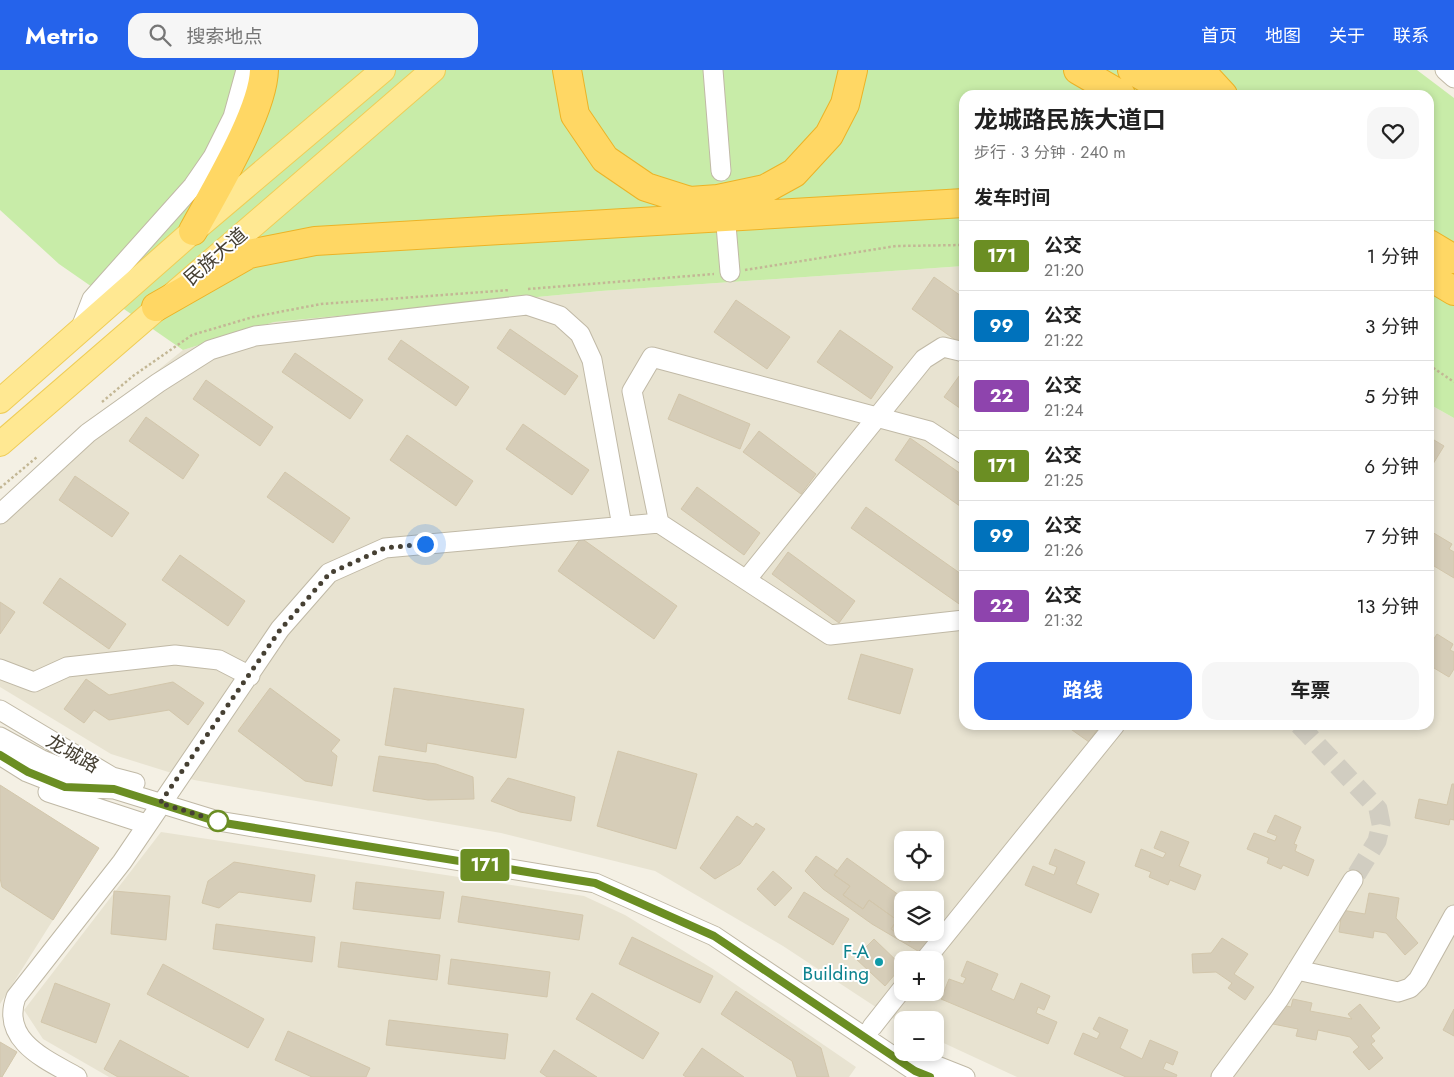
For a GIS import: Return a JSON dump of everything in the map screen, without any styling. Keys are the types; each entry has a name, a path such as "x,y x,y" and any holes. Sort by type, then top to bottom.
{"highway":[{"path":"193,230 224,175 254,110 264,70"},
{"path":"567,70 575,115 605,159 646,187 690,201 718,199 765,189 794,173 829,135 844,104 853,70"},
{"path":"1078,70 1112,90"},
{"path":"1132,70 1166,90"},
{"path":"1160,70 1194,90"},
{"path":"1200,70 1218,90"},
{"path":"156,307 249,254 315,241 959,203"},
{"path":"1434,229 1454,240"},
{"path":"1434,247 1454,259"},
{"path":"1434,279 1454,291"},
{"path":"1434,282 1454,291"}],"main road":[{"name":"民族大道","path":"0,401 193,230 383,70"},
{"name":"民族大道","path":"0,444 432,70"}],"street":[{"path":"79,331 92,299 193,186 213,157 233,117 246,70"},
{"path":"714,70 721,170"},
{"path":"1445,70 1454,78"},
{"path":"726,225 730,272"},
{"path":"0,514 88,433 158,383 210,350 255,336 527,305 560,316 580,334 592,360 622,526"},
{"path":"746,580 924,359 943,347 959,351"},
{"path":"659,523 632,391 652,357 930,431 959,451"},
{"path":"77,1077 33,1052 19,1038 5,1020 10,1008 16,997 122,862 146,824 280,630 330,573 385,548 659,523 830,635 959,621"},
{"path":"0,670 34,682 66,667 174,655 219,660 250,676"},
{"name":"龙城路","path":"0,710 113,783 164,798 220,810 602,873 721,928 894,1042"},
{"path":"933,951 1111,730"},
{"path":"3,740 113,783"},
{"name":"龙城路","path":"3,740 28,772 65,787 113,783"},
{"path":"0,769 25,785 146,824"},
{"name":"龙城路","path":"164,798 218,822 595,883 714,936 915,1071 930,1077"},
{"path":"1221,1077 1279,1000 1353,880"},
{"path":"1297,970 1398,992 1410,988 1418,980 1454,915"},
{"path":"872,1027 894,999"},
{"path":"923,1061 965,1077"}],"path":[{"path":"1434,368 1454,382"}],"shaded area":[{"path":"959,266 959,730 1434,730 1434,407 1454,418 1454,1077 1017,1077 944,1043 944,1011 894,1011 894,1019 783,946 655,871 501,833 194,780 111,754 0,687 0,504 183,350 274,322 601,291"},
{"path":"161,832 584,896 625,915 713,969 856,1067 849,1077 109,1077 43,1039 24,1010"},
{"path":"0,878 2,887 53,920 0,1004"}],"green space":[{"path":"0,70 1417,70 1454,98 1454,418 1434,407 1434,90 959,90 959,266 601,291 274,322 183,350 59,264 0,210"}],"building":[{"path":"934,277 959,294 959,342 912,309"},
{"path":"736,300 790,337 767,369 714,332"},
{"path":"510,329 578,376 565,395 497,348"},
{"path":"840,330 893,367 871,399 817,362"},
{"path":"401,340 469,387 456,406 388,359"},
{"path":"295,353 363,400 350,419 282,372"},
{"path":"959,376 959,408 944,397"},
{"path":"206,380 273,427 260,446 193,399"},
{"path":"679,394 750,424 740,449 668,419"},
{"path":"146,417 199,455 183,479 129,441"},
{"path":"523,424 589,470 572,495 506,449"},
{"path":"759,431 816,474 801,494 743,452"},
{"path":"407,435 473,481 456,506 390,460"},
{"path":"910,438 959,472 959,505 895,460"},
{"path":"1434,440 1444,446 1434,462"},
{"path":"285,472 350,518 333,543 267,497"},
{"path":"75,476 129,513 112,537 59,500"},
{"path":"697,487 760,533 744,555 681,509"},
{"path":"866,507 959,572 959,604 851,528"},
{"path":"1434,533 1452,544 1449,549 1454,552 1454,578 1434,566"},
{"path":"581,538 677,606 654,639 558,571"},
{"path":"788,552 855,601 839,623 772,574"},
{"path":"180,555 245,601 228,626 162,580"},
{"path":"60,578 126,624 109,649 43,603"},
{"path":"0,602 15,612 0,634"},
{"path":"1437,634 1453,644 1450,650 1454,652 1454,669 1449,677 1434,668 1434,638"},
{"path":"861,654 913,669 900,714 848,699"},
{"path":"86,679 109,695 173,682 204,703 188,725 169,710 109,720 94,710 84,723 64,709"},
{"path":"270,688 340,740 331,751 337,756 332,786 305,781 238,731"},
{"path":"394,688 524,709 516,758 427,743 426,752 385,745"},
{"path":"1072,730 1097,730 1089,742"},
{"path":"618,751 697,774 676,849 597,826"},
{"path":"379,756 436,764 473,777 474,799 428,800 373,791"},
{"path":"508,778 575,797 571,821 520,812 491,801"},
{"path":"1452,784 1454,784 1454,820 1450,819 1449,825 1415,818 1419,799 1447,805"},
{"path":"0,785 99,848 53,920 2,887 0,878"},
{"path":"1275,815 1301,827 1294,844 1297,845 1295,851 1314,860 1308,876 1283,865 1281,869 1267,863 1269,858 1247,849 1254,833 1275,841 1277,836 1267,832"},
{"path":"737,816 753,827 756,823 765,829 740,864 715,879 700,868"},
{"path":"1161,831 1189,842 1179,866 1201,875 1195,890 1170,880 1168,885 1149,877 1151,872 1135,866 1141,849 1163,858 1166,853 1154,848"},
{"path":"1055,849 1085,862 1076,884 1099,894 1091,913 1025,885 1033,866 1054,875 1057,867 1049,864"},
{"path":"816,856 838,871 834,875 850,886 843,895 863,909 869,900 894,918 894,924 891,929 894,931 894,937 872,924 823,889 805,871"},
{"path":"847,858 894,891 894,918 869,900 863,909 843,895 850,886 834,875"},
{"path":"234,862 315,875 311,902 239,892 219,908 202,903 208,881"},
{"path":"773,871 792,888 775,906 757,889"},
{"path":"356,882 444,892 440,919 353,909"},
{"path":"114,891 170,896 166,940 111,934"},
{"path":"804,892 849,919 833,945 788,917"},
{"path":"1369,893 1399,898 1396,918 1418,943 1405,955 1386,933 1374,931 1373,938 1339,932 1342,910 1365,914"},
{"path":"462,896 583,915 579,940 458,922"},
{"path":"216,924 315,937 312,962 213,949"},
{"path":"632,937 713,976 700,1003 619,964"},
{"path":"1222,938 1248,954 1234,974 1254,987 1245,1000 1228,988 1232,983 1216,972 1193,973 1192,954 1211,953"},
{"name":"F-A Building","path":"874,939 894,958 894,975 885,986 855,958"},
{"path":"901,941 928,941 931,943 925,951 918,951"},
{"path":"341,942 440,955 437,980 338,967"},
{"path":"451,959 550,972 547,997 448,984"},
{"path":"967,961 998,974 991,990 1014,1000 1021,983 1050,996 1044,1010 1038,1007 1036,1013 1057,1022 1048,1044 944,1000 944,992 949,979 963,984 966,978 961,976"},
{"path":"163,964 264,1019 248,1048 147,994"},
{"path":"55,983 110,1004 96,1043 41,1022"},
{"path":"736,991 821,1048 829,1077 797,1077 792,1061 721,1014"},
{"path":"592,993 659,1033 643,1059 576,1019"},
{"path":"1293,999 1312,1003 1310,1011 1352,1019 1348,1014 1360,1004 1380,1028 1371,1036 1375,1041 1371,1044 1383,1058 1369,1070 1353,1052 1359,1047 1350,1037 1318,1030 1316,1040 1296,1036 1298,1029 1273,1024 1277,1004 1291,1007"},
{"path":"1454,1009 1454,1036 1443,1030"},
{"path":"1099,1017 1128,1030 1120,1048 1142,1059 1150,1040 1178,1052 1173,1065 1166,1062 1163,1069 1177,1075 1176,1077 1126,1077 1074,1054 1083,1033 1097,1039 1100,1033 1093,1029"},
{"path":"389,1020 508,1034 505,1059 386,1045"},
{"path":"288,1031 370,1068 366,1077 312,1077 275,1060"},
{"path":"120,1040 189,1077 118,1077 104,1069"},
{"path":"0,1042 17,1052 2,1077 0,1077"},
{"path":"702,1048 744,1077 686,1077 683,1075"},
{"path":"554,1050 597,1077 547,1077 540,1072"}],"tunnel":[{"path":"1304,730 1378,809 1381,824 1377,841 1353,880"}],"bus line":[{"name":"171","path":"0,755 28,772 65,787 114,789 218,822 595,883 714,936 915,1071 930,1077"}],"place":[{"name":"F-A Building","path":"879,962"}],"route":[{"path":"218,821 160,803 250,676 280,630 330,573 385,548 425,544"}]}
